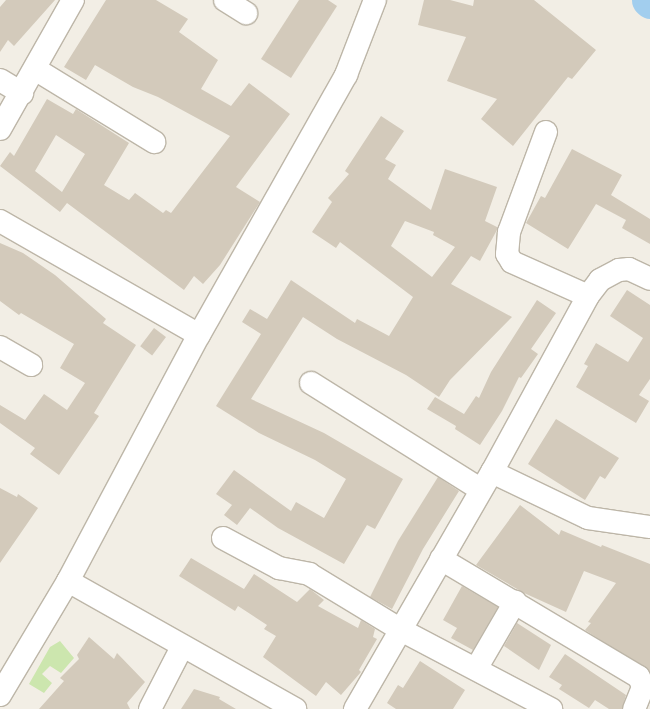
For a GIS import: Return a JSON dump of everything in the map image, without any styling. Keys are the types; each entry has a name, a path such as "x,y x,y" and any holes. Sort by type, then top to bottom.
{"street":[{"path":"0,129 22,93 73,0"},
{"path":"226,0 246,13"},
{"path":"0,695 68,581 200,335 346,75 375,0"},
{"path":"35,69 154,142"},
{"path":"0,80 22,93"},
{"path":"546,132 509,232 507,254 512,262 588,296"},
{"path":"0,221 200,335"},
{"path":"356,709 588,296 600,280 619,270 629,269 650,279"},
{"path":"0,347 31,365"},
{"path":"310,383 486,480 588,518 650,527"},
{"path":"223,538 279,568 309,574 401,630 551,709"},
{"path":"441,559 639,677 643,687 634,709"},
{"path":"68,581 287,707"},
{"path":"476,669 515,602"},
{"path":"150,709 182,647"}],"green space":[{"path":"60,641 74,658 61,673 50,666 42,674 52,683 44,693 29,684 50,647"}],"building":[{"path":"6,0 55,0 14,46 8,40 0,52 0,7"},
{"path":"106,0 156,0 188,19 179,32 218,60 201,89 231,106 249,83 290,114 236,187 260,202 220,265 203,284 194,276 184,290 67,203 60,212 0,166 10,152 14,156 47,99 73,114 76,109 129,143 104,185 129,200 135,193 163,213 166,210 171,213 230,136 158,97 133,87 95,65 86,80 64,67","holes":["56,135 85,154 62,192 35,171"]},
{"path":"299,0 328,0 337,6 291,78 261,59"},
{"path":"424,0 450,0 473,6 474,0 534,0 596,50 572,79 568,77 513,146 481,119 497,99 447,81 466,37 418,25"},
{"path":"381,116 404,131 385,159 396,165 388,179 431,210 445,169 497,187 485,221 497,227 497,230 480,261 471,256 451,284 512,317 450,380 439,397 406,375 337,339 303,317 251,399 324,433 403,479 375,529 367,525 344,564 278,528 250,508 237,525 224,515 232,505 216,494 234,470 291,511 296,502 324,518 346,479 315,460 259,433 216,406 261,334 242,322 250,309 267,319 291,280 355,323 357,319 389,336 413,297 340,242 336,248 312,232 332,202 328,198 349,174 345,171","holes":["405,221 434,232 433,235 455,247 432,277 391,246"]},
{"path":"572,149 622,175 611,195 650,219 650,244 622,228 626,220 596,204 568,249 526,223 541,196 545,198"},
{"path":"0,243 23,253 55,275 106,319 103,323 136,345 94,413 99,416 59,475 30,454 35,448 0,423 0,405 25,420 44,394 67,410 85,383 60,368 74,344 21,313 19,315 0,301"},
{"path":"627,290 650,305 650,379 639,395 649,401 636,423 576,387 588,366 584,364 596,343 628,362 643,338 610,316"},
{"path":"537,300 556,313 531,349 538,354 521,378 519,377 502,411 480,445 455,429 456,426 427,409 435,397 464,414 476,396 479,398 491,372"},
{"path":"154,328 166,337 152,355 140,346"},
{"path":"556,419 619,458 605,479 600,476 585,500 528,464"},
{"path":"438,477 459,491 423,549 392,609 370,597 398,541"},
{"path":"0,488 17,497 18,494 38,508 0,563"},
{"path":"520,505 559,535 561,530 601,547 602,545 650,564 650,672 585,630 591,623 588,622 616,583 584,571 566,612 524,593 476,565"},
{"path":"191,558 244,589 254,574 297,602 310,589 324,600 318,606 358,628 361,620 375,629 373,637 377,639 359,670 361,672 341,695 326,682 316,696 263,657 276,636 264,629 267,625 238,606 235,611 179,576"},
{"path":"462,586 498,607 473,650 451,638 457,628 443,620"},
{"path":"517,623 551,645 539,670 504,646"},
{"path":"89,637 114,659 117,653 145,682 127,703 130,709 39,709 64,681 60,678 79,659 77,655"},
{"path":"565,654 626,695 622,709 609,709 595,700 589,708 559,689 562,685 549,677"},
{"path":"420,661 465,690 453,709 396,709 387,703 398,685 403,688"},
{"path":"194,689 220,697 219,699 236,709 181,709"}]}
